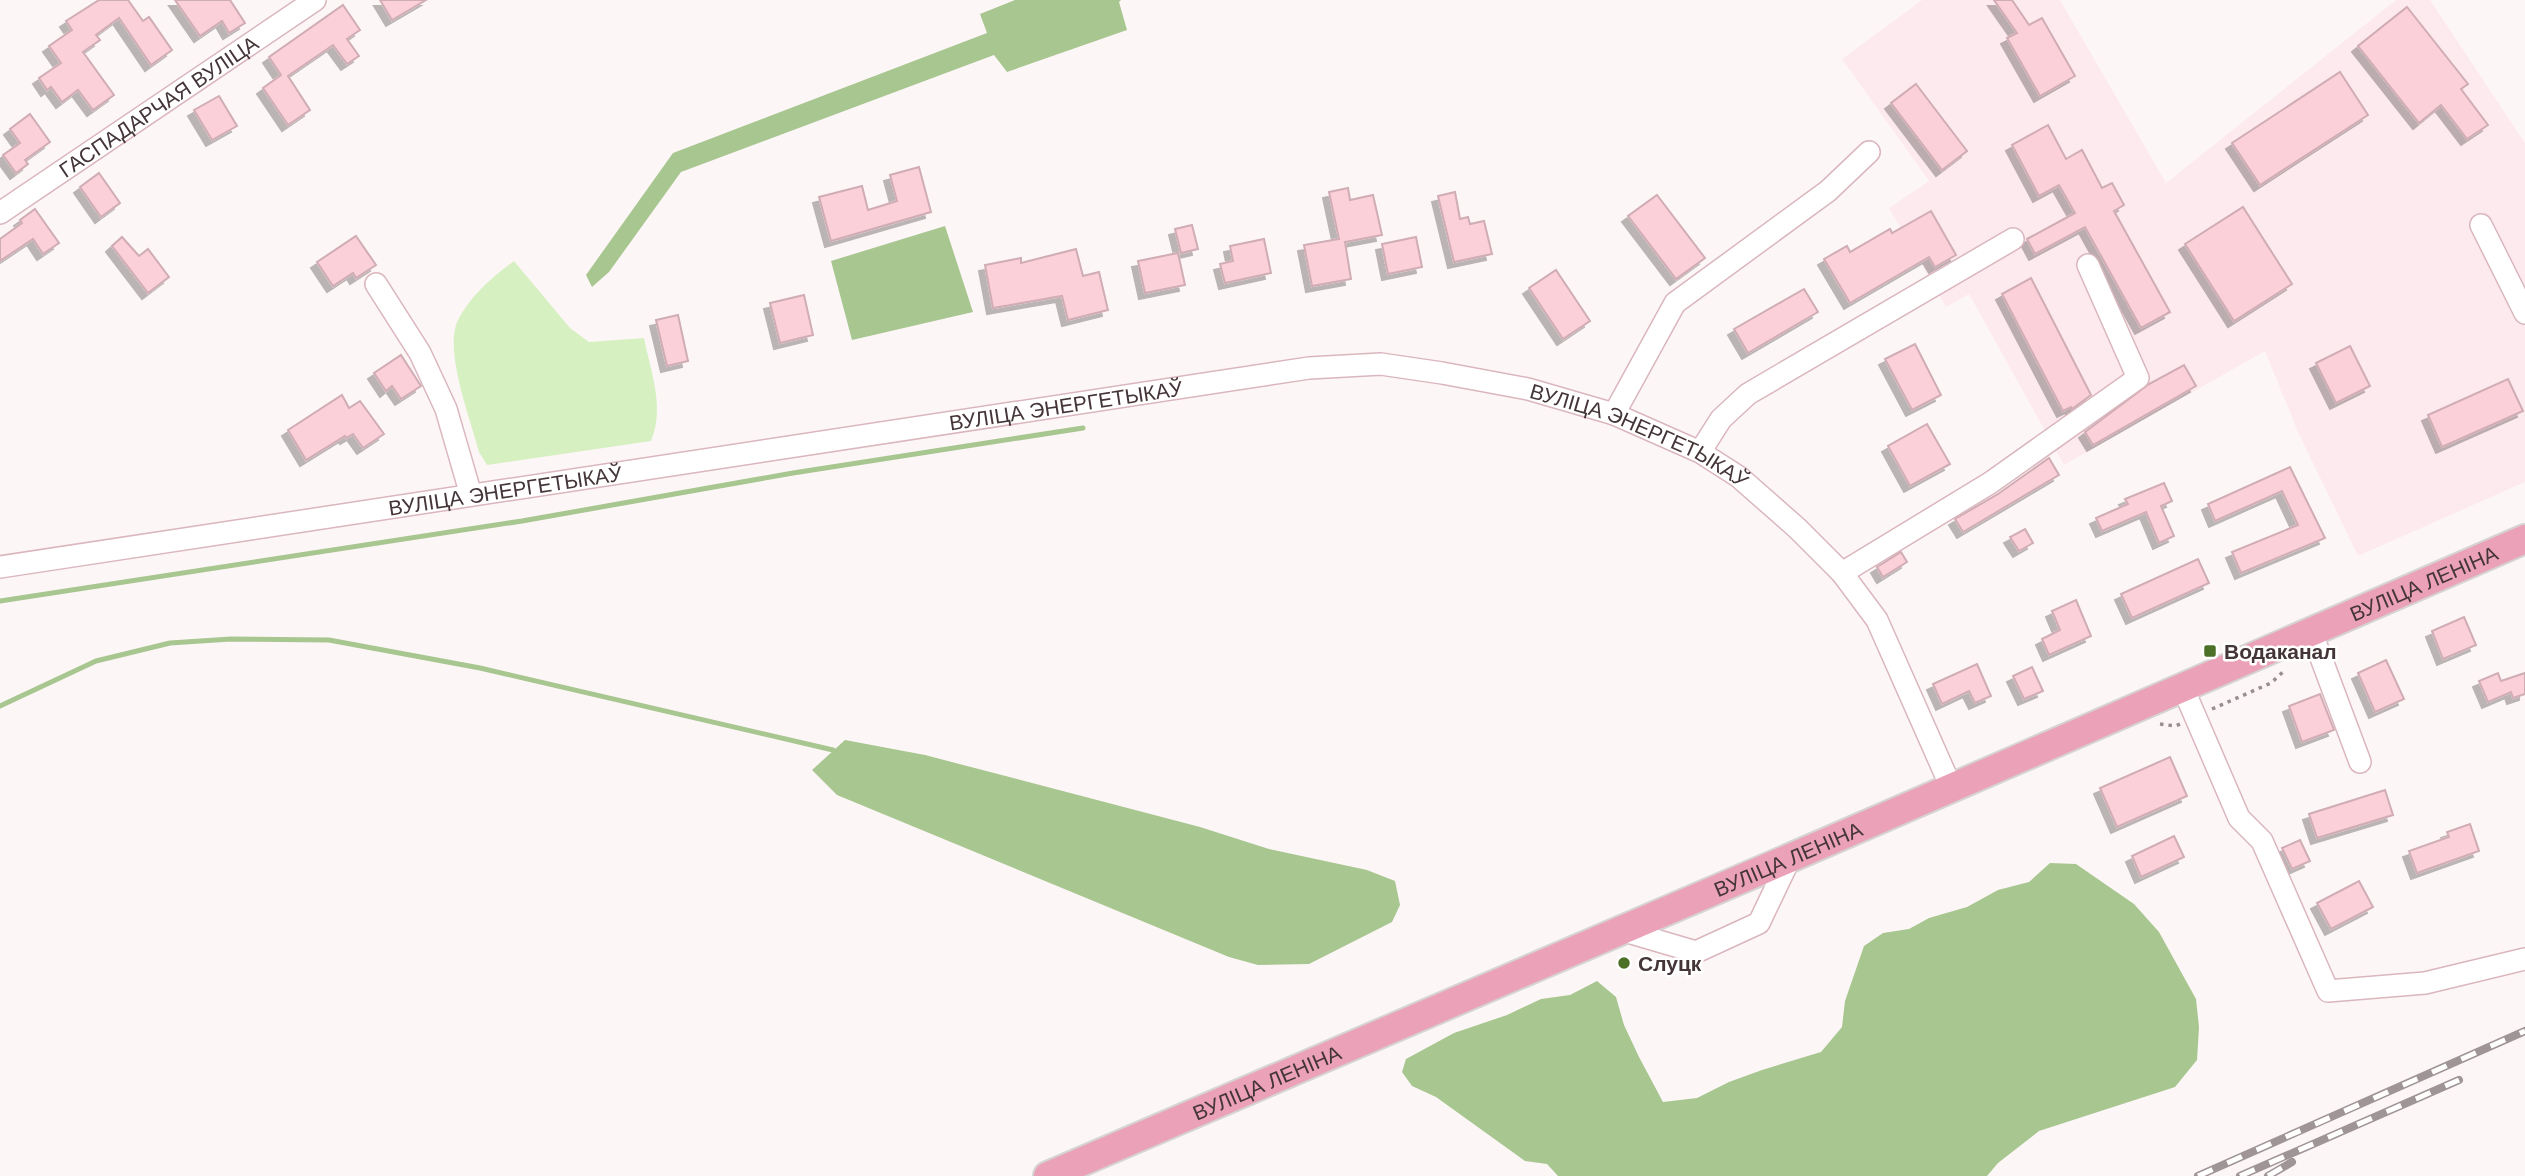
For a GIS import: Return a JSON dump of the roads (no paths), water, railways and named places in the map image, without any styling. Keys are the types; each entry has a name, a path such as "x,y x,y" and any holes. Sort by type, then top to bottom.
{"main road":[{"name":"ВУЛІЦА ЛЕНІНА","path":"1048,1176 2525,539"}],"street":[{"name":"ГАСПАДАРЧАЯ ВУЛІЦА","path":"0,213 315,0"},
{"path":"1614,414 1675,303 1828,191 1869,152"},
{"path":"2480,225 2525,313"},
{"path":"1700,452 1721,419 1748,394 2013,239"},
{"path":"1842,573 1990,483 2138,378 2088,265"},
{"path":"376,284 420,353 446,408 471,495"},
{"name":"ВУЛІЦА ЭНЕРГЕТЫКАЎ","path":"0,567 1309,368 1381,364 1528,389 1614,414 1700,452 1739,477 1797,527 1842,573 1877,620 1951,787"},
{"path":"2311,631 2360,762"},
{"path":"2183,688 2239,818 2262,841 2328,991 2425,983 2525,959"},
{"path":"1621,930 1696,952 1759,923 1790,858"}],"waterway":[{"path":"0,601 522,521 793,473 1083,428"},
{"path":"0,706 96,661 170,643 231,639 329,640 480,668 833,750"}],"railway":[{"path":"2198,1176 2525,1031"},
{"path":"2240,1176 2459,1080"},
{"path":"2268,1176 2292,1162"}],"place":[{"name":"Водаканал","path":"2210,651"},
{"name":"Слуцк","path":"1624,963"}]}
